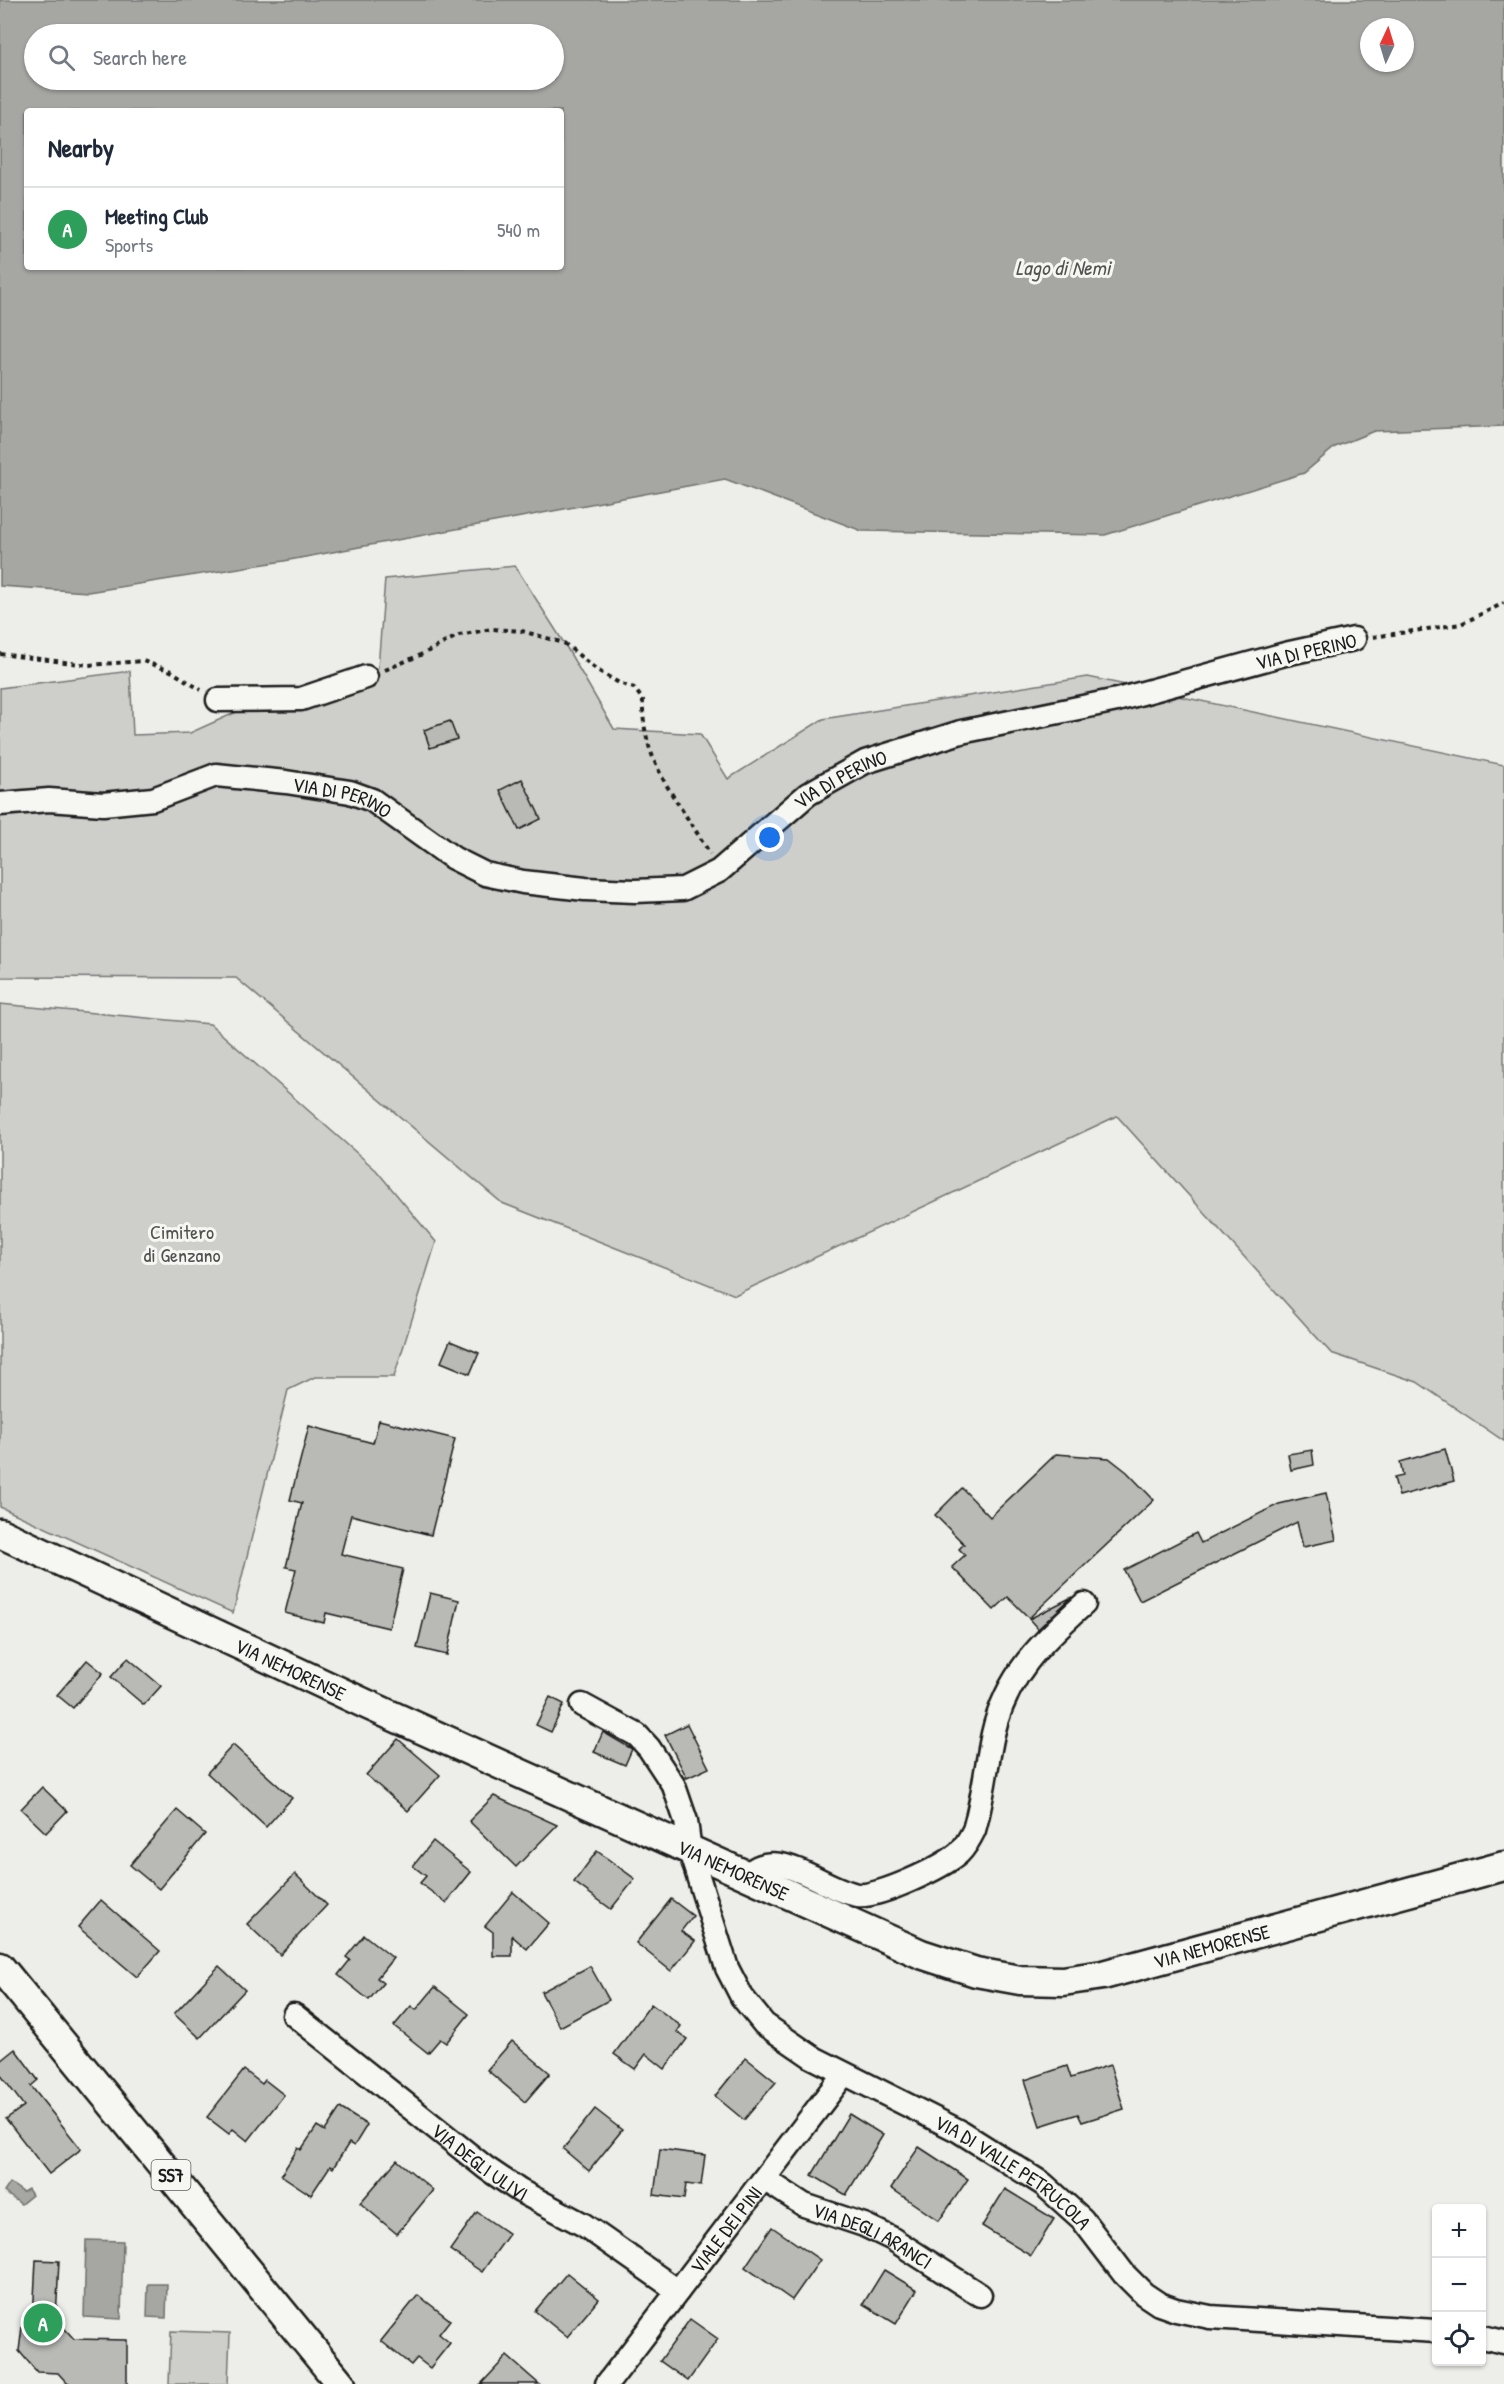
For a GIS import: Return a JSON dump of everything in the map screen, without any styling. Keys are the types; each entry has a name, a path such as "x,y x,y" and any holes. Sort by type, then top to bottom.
{"main road":[{"name":"VIA NEMORENSE","path":"0,1533 375,1708 690,1851 940,1962 992,1976 1048,1982 1076,1980 1134,1968 1504,1866"},
{"name":"SS7","path":"0,1967 341,2384"}],"street":[{"name":"VIA DI PERINO","path":"0,804 49,801 104,804 153,799 216,775 244,777 350,792 372,800 453,858 485,874 523,882 585,889 635,891 683,889 719,871 808,794 865,762 961,732 1117,700 1285,654 1354,639"},
{"path":"218,700 301,699 366,677"},
{"path":"747,1876 758,1867 779,1864 850,1893 870,1895 937,1867 958,1854 968,1843 974,1830 993,1733 1016,1676 1040,1644 1084,1604"},
{"name":"VIA DI VALLE PETRUCOLA","path":"582,1705 629,1729 649,1748 668,1776 679,1797 687,1821 690,1851 731,1979 764,2025 774,2033 844,2074 941,2121 1043,2184 1083,2219 1119,2269 1136,2287 1165,2306 1210,2317 1432,2331"},
{"name":"VIA DEGLI ULIVI","path":"294,2015 492,2173 532,2198 584,2225 678,2291"},
{"name":"VIALE DEI PINI","path":"607,2384 844,2074"},
{"name":"VIA DEGLI ARANCI","path":"764,2179 804,2205 864,2225 891,2238 980,2295"},
{"path":"1486,2338 1504,2342"}],"path":[{"name":"VIA DI PERINO","path":"1354,639 1461,624 1504,603"},
{"path":"366,677 425,653 459,635 492,629 522,631 564,643 597,670 619,683 634,688 643,700 646,740 657,771 693,825 719,871"},
{"path":"0,654 88,665 143,661 171,671 218,700"}],"green space":[{"path":"515,566 564,643 614,729 700,734 728,779 823,719 1088,677 1504,765 1504,1441 1417,1382 1331,1353 1117,1116 735,1295 502,1203 236,978 0,977 0,688 130,671 133,735 190,733 270,697 360,689 378,668 385,579"},
{"name":"Cimitero di Genzano","path":"0,1004 210,1024 376,1170 436,1242 394,1377 315,1377 288,1390 233,1613 0,1507"},
{"path":"171,2331 230,2333 228,2384 169,2384"}],"water":[{"name":"Lago di Nemi","path":"0,0 1504,0 1504,426 1374,431 1335,447 1304,473 1105,535 862,531 725,479 284,561 88,592 0,586"},
{"path":"10,2183 23,2192 28,2189 32,2195 21,2204 4,2192"},
{"path":"86,2240 123,2241 121,2319 84,2317"},
{"path":"148,2284 167,2284 166,2318 147,2317"}],"building":[{"path":"450,721 457,739 430,748 424,730"},
{"path":"522,779 541,819 519,830 500,790"},
{"path":"450,1341 479,1353 470,1374 441,1362"},
{"path":"379,1420 455,1439 431,1535 351,1515 341,1554 403,1569 389,1628 326,1613 324,1623 285,1613 296,1569 286,1567 302,1503 290,1500 309,1426 373,1443"},
{"path":"1445,1449 1454,1481 1399,1496 1394,1478 1403,1476 1400,1462"},
{"path":"1312,1450 1314,1465 1291,1470 1288,1454"},
{"path":"1056,1454 1109,1458 1127,1472 1154,1500 1029,1618 1008,1597 994,1610 952,1567 965,1555 959,1549 964,1544 935,1515 962,1488 990,1517"},
{"path":"1326,1493 1336,1540 1303,1547 1297,1522 1140,1601 1124,1570 1196,1533 1201,1543 1279,1504"},
{"path":"430,1593 459,1600 447,1655 417,1648"},
{"path":"1072,1597 1038,1629 1029,1619"},
{"path":"128,1658 161,1686 144,1705 111,1677"},
{"path":"87,1660 103,1673 73,1708 57,1695"},
{"path":"550,1697 564,1704 551,1732 536,1725"},
{"path":"687,1724 709,1768 687,1778 665,1735"},
{"path":"603,1732 632,1749 625,1765 594,1752"},
{"path":"398,1739 440,1775 408,1811 366,1775"},
{"path":"233,1745 292,1798 266,1827 207,1773"},
{"path":"42,1787 67,1811 46,1833 21,1809"},
{"path":"494,1796 557,1825 516,1867 469,1821"},
{"path":"177,1810 205,1834 159,1889 130,1865"},
{"path":"433,1841 471,1872 446,1903 420,1883 426,1876 413,1866"},
{"path":"597,1851 635,1879 611,1909 574,1882"},
{"path":"295,1874 327,1905 280,1955 247,1924"},
{"path":"513,1892 549,1923 527,1949 512,1936 512,1956 493,1956 493,1932 485,1926"},
{"path":"671,1899 693,1916 681,1931 695,1941 671,1971 636,1943"},
{"path":"101,1900 160,1951 137,1977 78,1927"},
{"path":"364,1935 393,1958 377,1978 383,1983 369,2000 338,1975 350,1960 346,1957"},
{"path":"219,1966 245,1990 200,2038 174,2014"},
{"path":"590,1966 609,2000 560,2027 541,1992"},
{"path":"435,1987 469,2014 446,2043 440,2039 428,2053 394,2026 411,2006 416,2010"},
{"path":"651,2004 681,2026 677,2032 687,2039 665,2069 646,2054 635,2069 614,2054"},
{"path":"512,2041 550,2073 525,2102 487,2070"},
{"path":"15,2049 38,2080 31,2086 81,2149 49,2174 6,2119 24,2106 0,2074 0,2061"},
{"path":"746,2058 776,2082 744,2120 715,2096"},
{"path":"1110,2065 1124,2109 1082,2122 1078,2114 1040,2126 1025,2080 1067,2066 1071,2078"},
{"path":"244,2070 262,2084 265,2080 284,2095 248,2141 233,2129 229,2134 207,2117"},
{"path":"340,2108 367,2125 354,2146 349,2143 333,2168 330,2166 311,2195 281,2175 298,2148 301,2150 317,2126 325,2131"},
{"path":"595,2109 622,2130 589,2171 563,2149"},
{"path":"849,2114 883,2135 846,2195 812,2175"},
{"path":"919,2147 968,2179 939,2221 891,2188"},
{"path":"660,2149 705,2155 701,2186 686,2184 684,2199 654,2195"},
{"path":"397,2160 433,2190 397,2234 360,2203"},
{"path":"1005,2189 1054,2219 1031,2256 982,2226"},
{"path":"477,2212 509,2234 482,2272 450,2250"},
{"path":"772,2227 820,2260 792,2300 745,2267"},
{"path":"36,2260 59,2261 56,2319 74,2339 127,2340 127,2384 68,2384 58,2373 37,2372 19,2351 22,2327 33,2318"},
{"path":"884,2270 917,2290 896,2324 863,2304"},
{"path":"567,2273 599,2299 567,2337 535,2311"},
{"path":"418,2295 450,2320 439,2334 450,2343 430,2368 417,2358 411,2365 381,2341"},
{"path":"690,2319 718,2339 688,2381 660,2361"},
{"path":"507,2356 539,2384 481,2384"}],"place":[{"name":"Meeting Club","path":"43,2323"}]}
